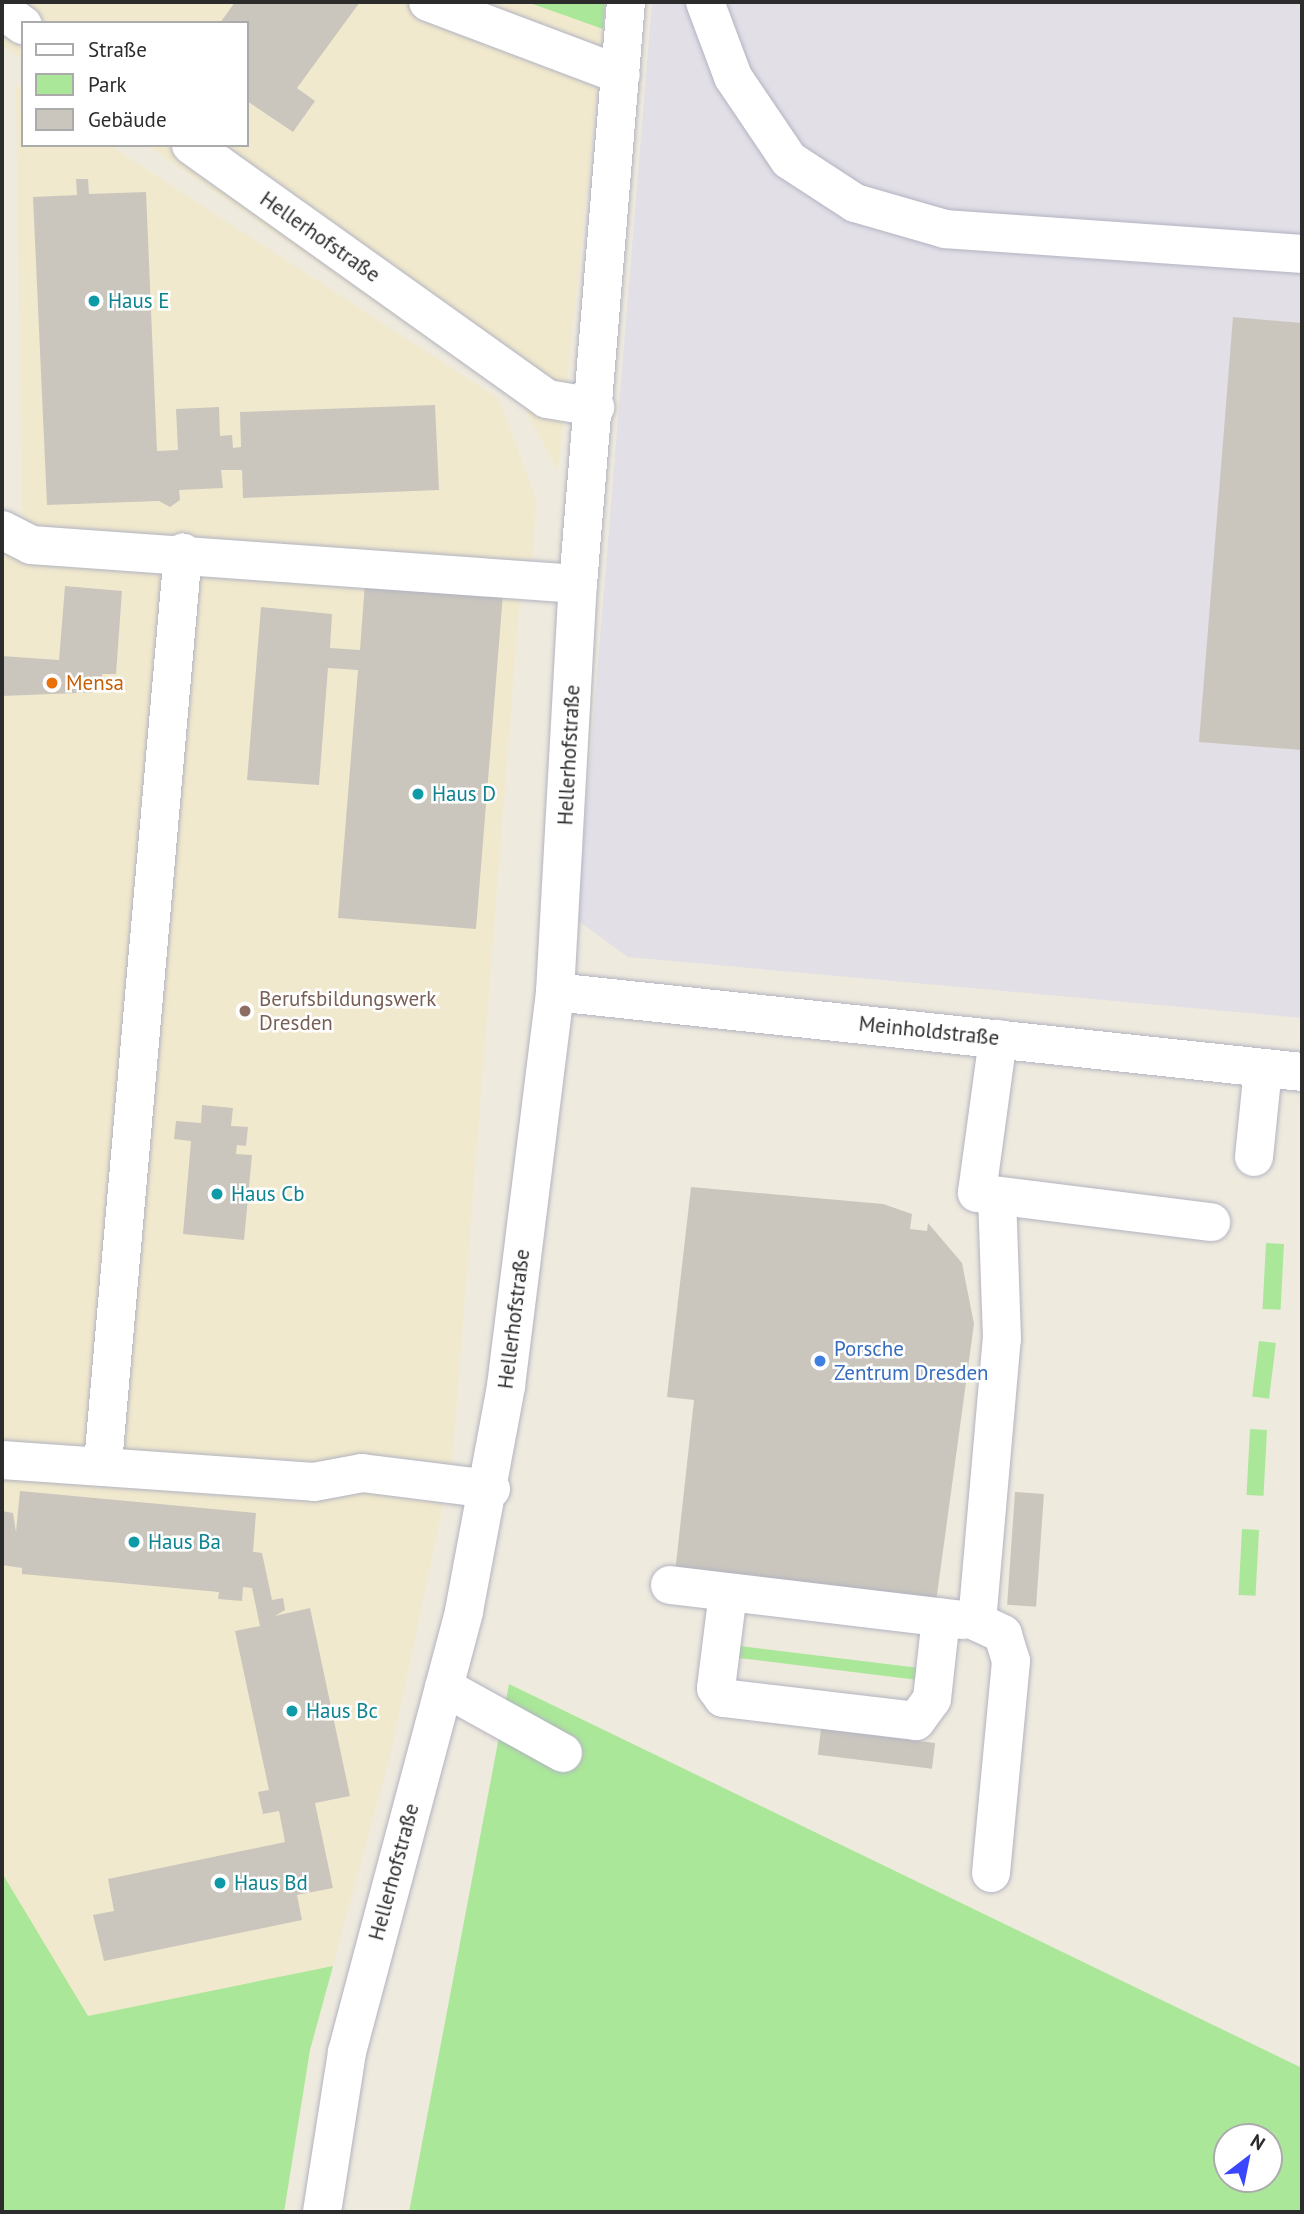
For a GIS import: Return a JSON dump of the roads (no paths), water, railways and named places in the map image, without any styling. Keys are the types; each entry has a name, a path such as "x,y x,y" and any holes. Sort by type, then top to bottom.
{"street":[{"path":"428,2 621,75"},
{"path":"705,2 733,77 789,160 855,203 945,229 1302,254"},
{"path":"2,10 21,24"},
{"name":"Hellerhofstraße","path":"322,2212 347,2052 444,1687 491,1489 555,992 578,584 595,407 625,17"},
{"name":"Hellerhofstraße","path":"194,147 547,399 595,407"},
{"path":"2,530 31,545 184,553 578,584"},
{"path":"103,1463 184,553"},
{"name":"Meinholdstraße","path":"555,992 1302,1072"},
{"path":"998,1039 977,1194 997,1199 1211,1222"},
{"path":"1254,1157 1263,1068"},
{"path":"728,1592 716,1688 723,1698 902,1719 927,1714 959,1620 1002,1339 997,1199"},
{"path":"2,1460 103,1463 314,1482 362,1473 491,1489"},
{"path":"670,1585 959,1620 1003,1634 1011,1661 991,1873"},
{"path":"444,1687 563,1752"}],"place":[{"name":"Haus E","path":"94,301"},
{"name":"Mensa","path":"52,683"},
{"name":"Haus D","path":"418,794"},
{"name":"Berufsbildungswerk Dresden","path":"245,1011"},
{"name":"Haus Cb","path":"217,1194"},
{"name":"Porsche Zentrum Dresden","path":"820,1361"},
{"name":"Haus Ba","path":"134,1542"},
{"name":"Haus Bc","path":"292,1711"},
{"name":"Haus Bd","path":"220,1883"}]}
